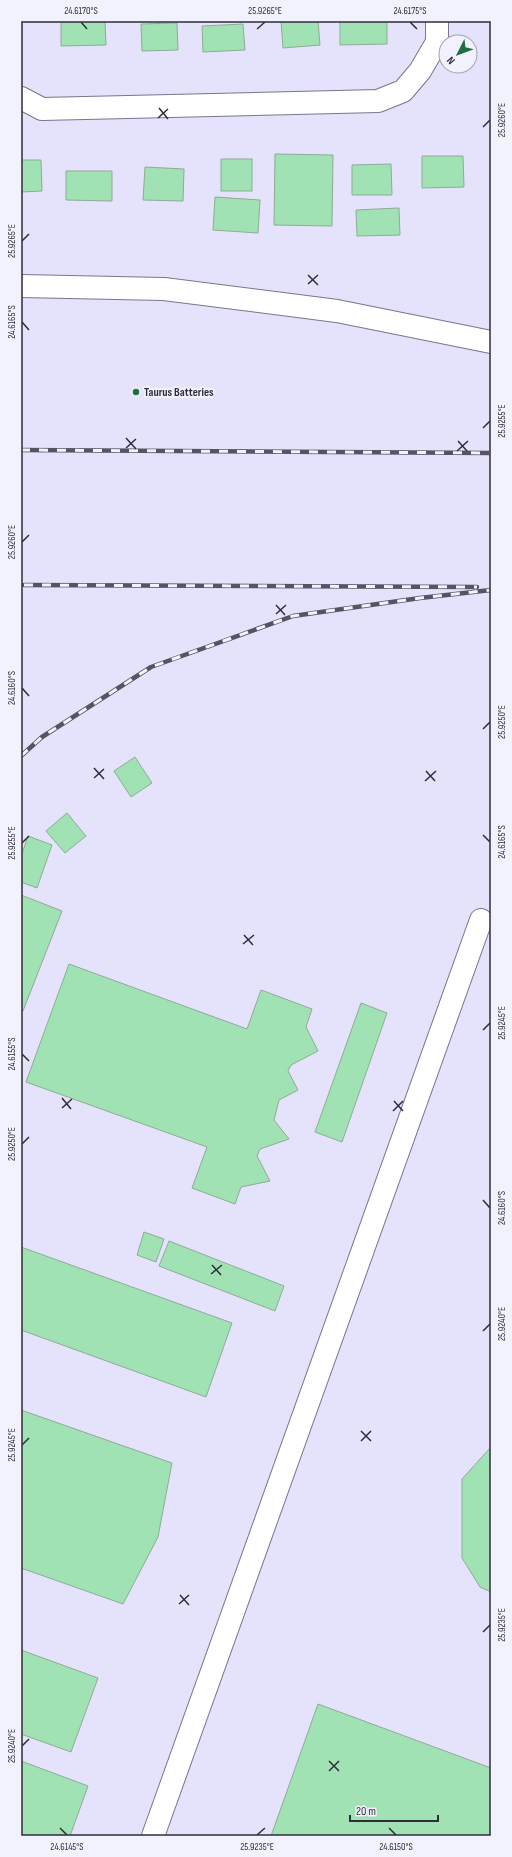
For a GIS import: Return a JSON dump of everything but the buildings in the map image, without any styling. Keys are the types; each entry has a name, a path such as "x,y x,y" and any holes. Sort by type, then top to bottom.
{"street":[{"path":"21,98 42,109 378,101 403,91 420,71 437,42 437,21"},
{"path":"21,286 164,289 337,311 491,342"},
{"path":"154,1836 481,920"}],"railway":[{"path":"21,450 491,453"},
{"path":"24,585 477,587"},
{"path":"21,756 42,737 151,667 293,616 420,598 491,590"}],"place":[{"name":"Taurus Batteries","path":"136,392"}]}
